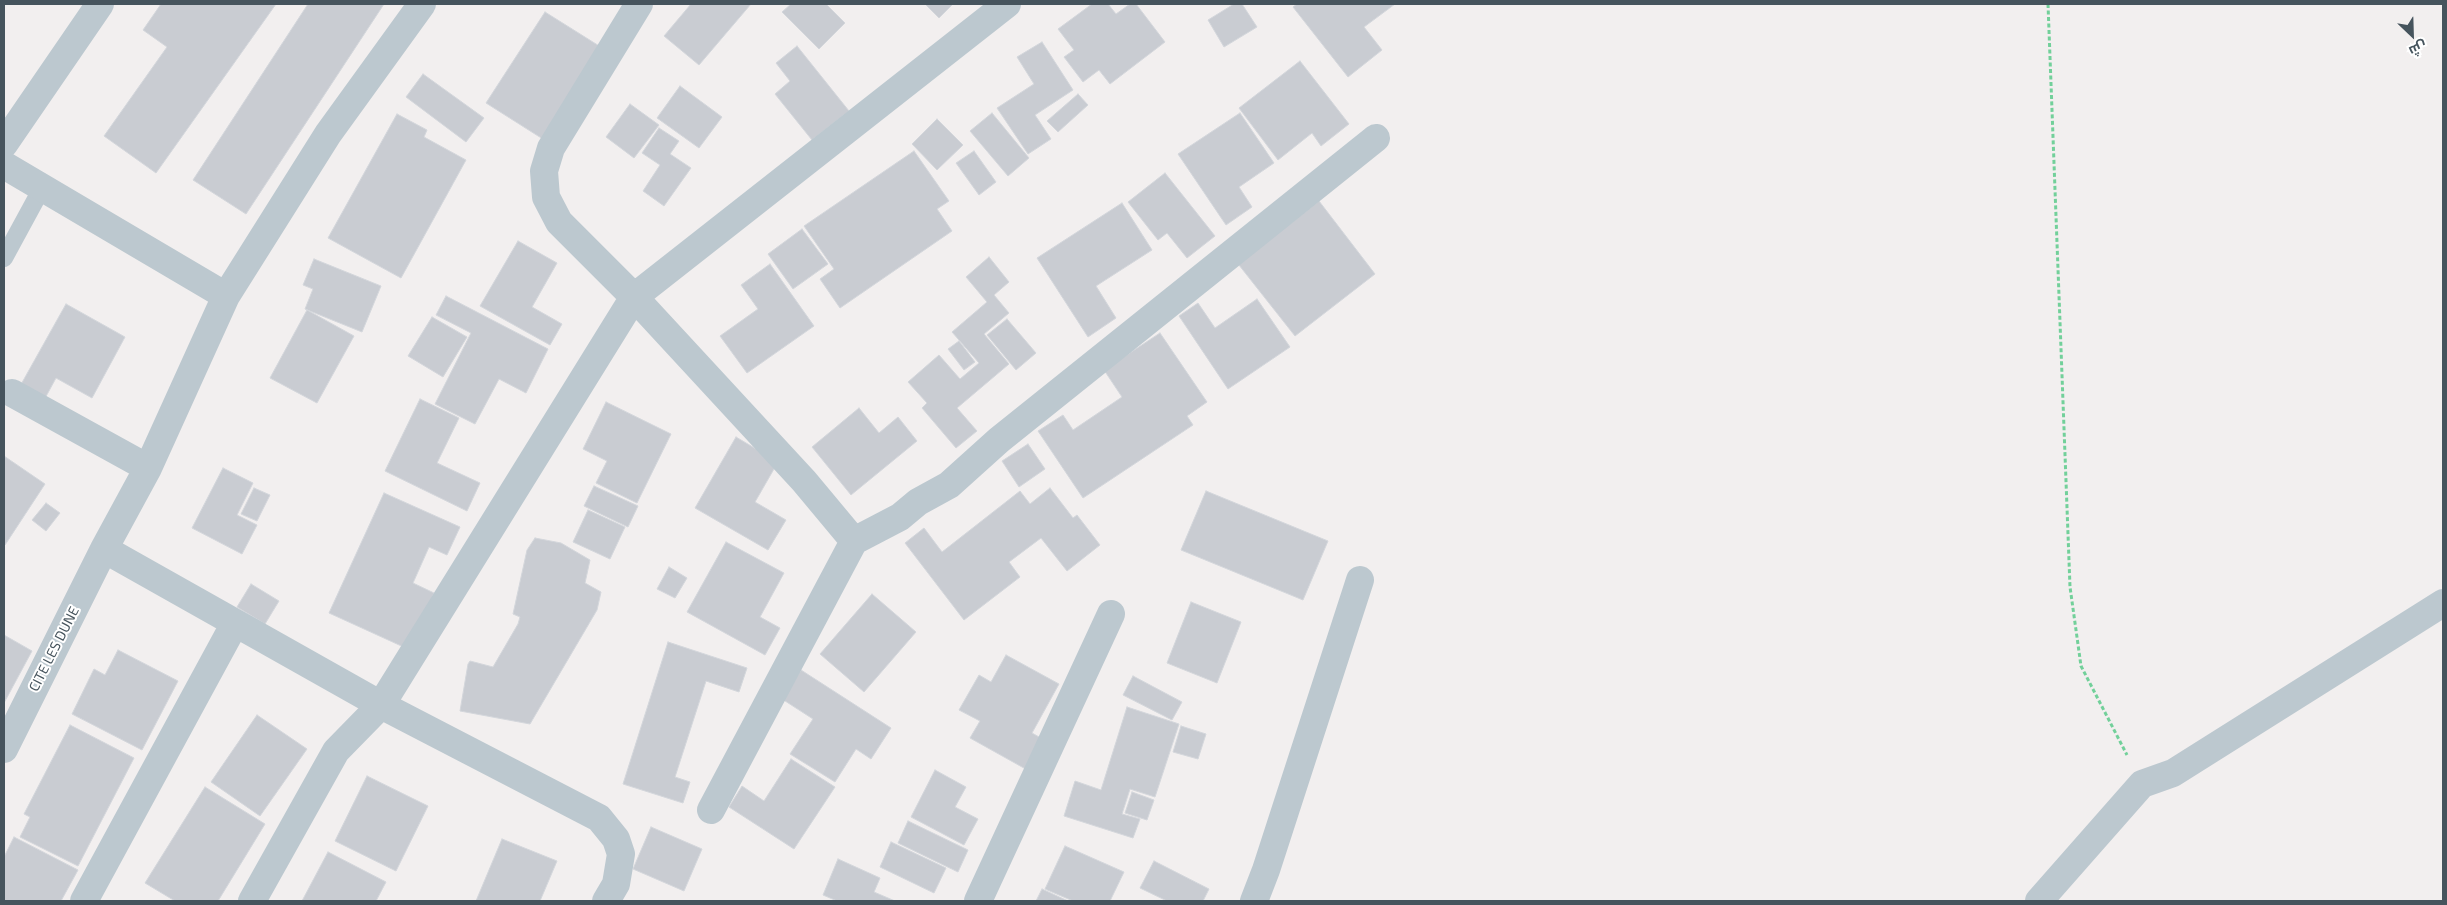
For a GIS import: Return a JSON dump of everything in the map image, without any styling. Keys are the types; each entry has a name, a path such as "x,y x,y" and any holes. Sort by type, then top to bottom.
{"street":[{"path":"4,144 100,4"},
{"name":"CITE LES DUNE","path":"4,748 104,549 148,468 226,296 328,134 422,4"},
{"path":"639,4 546,159 543,184 551,211 559,222 634,297 804,481 854,541"},
{"path":"252,901 336,750 382,704 634,297 1008,4"},
{"path":"711,810 854,541 900,517 918,502 949,485 999,440 1376,138"},
{"path":"4,165 226,296"},
{"path":"12,393 148,468"},
{"path":"104,549 382,704 599,818 616,839 621,854 616,884 606,901"},
{"path":"1254,901 1266,870 1360,580"},
{"path":"2039,901 2142,784 2173,773 2443,603"},
{"path":"978,901 1111,614"},
{"path":"84,901 235,623"}],"lane":[{"path":"4,258 42,188"}],"path":[{"path":"2048,4 2070,587 2081,666 2142,784"}],"building":[{"path":"161,4 276,4 156,173 104,136 167,47 143,30"},
{"path":"308,4 384,4 246,214 193,180"},
{"path":"691,4 751,4 699,65 664,36"},
{"path":"791,4 826,4 845,23 819,49 782,12"},
{"path":"925,4 953,4 939,18"},
{"path":"1092,4 1108,4 1116,14 1130,4 1136,4 1165,42 1110,84 1099,70 1083,82 1064,57 1074,50 1058,29"},
{"path":"1234,4 1242,4 1257,27 1224,47 1208,20"},
{"path":"1297,4 1395,4 1364,27 1382,50 1348,77 1293,7"},
{"path":"545,12 604,49 546,141 486,103"},
{"path":"1042,42 1073,90 1035,115 1051,139 1028,154 997,108 1034,84 1017,57"},
{"path":"797,46 849,111 812,140 775,94 790,81 776,63"},
{"path":"1300,61 1349,124 1321,146 1312,133 1278,160 1239,108"},
{"path":"423,74 484,118 466,142 406,97"},
{"path":"680,86 722,117 699,148 657,118"},
{"path":"1078,94 1088,105 1058,132 1047,121"},
{"path":"630,104 659,125 634,158 606,137"},
{"path":"992,113 1029,158 1008,176 970,131"},
{"path":"1240,113 1274,163 1239,187 1252,207 1226,225 1178,154"},
{"path":"397,114 427,130 424,137 466,160 401,278 328,238"},
{"path":"937,119 963,145 937,170 912,144"},
{"path":"659,128 679,141 670,154 691,168 664,206 643,191 660,165 642,153"},
{"path":"914,151 949,201 937,209 952,231 840,308 820,279 834,269 804,226"},
{"path":"974,151 996,182 979,195 956,163"},
{"path":"1165,173 1215,236 1187,258 1167,233 1158,240 1128,202"},
{"path":"1319,201 1375,274 1295,336 1235,260 1290,224"},
{"path":"1122,203 1152,250 1096,286 1116,318 1088,337 1037,258"},
{"path":"802,229 828,264 793,289 768,254"},
{"path":"518,241 557,263 532,307 562,324 550,345 480,306"},
{"path":"989,257 1009,282 994,295 1009,313 984,334 1009,364 957,408 977,431 956,448 922,408 927,403 908,382 939,355 960,379 979,363 952,332 987,302 966,277"},
{"path":"314,259 381,286 362,332 305,309 313,289 303,285"},
{"path":"770,264 814,326 747,373 720,336 758,309 741,285"},
{"path":"446,296 548,349 526,393 499,379 475,424 435,404 471,333 436,315"},
{"path":"1257,299 1290,347 1228,389 1179,316 1198,303 1215,328"},
{"path":"66,304 125,337 92,398 56,378 43,402 19,388"},
{"path":"307,310 354,336 317,403 270,378"},
{"path":"432,317 467,337 443,377 408,356"},
{"path":"1007,319 1036,353 1016,370 987,335"},
{"path":"1160,333 1207,402 1187,416 1193,425 1083,498 1038,431 1063,415 1073,430 1122,397 1104,370"},
{"path":"959,341 975,362 964,370 948,349"},
{"path":"420,399 459,418 437,463 480,483 467,511 385,471"},
{"path":"606,402 671,434 637,503 596,483 607,461 583,449"},
{"path":"859,408 879,433 898,417 917,441 851,495 812,447"},
{"path":"736,437 778,462 755,502 786,520 768,550 695,508"},
{"path":"1028,444 1045,469 1019,487 1002,461"},
{"path":"4,456 45,484 5,545 4,544"},
{"path":"223,468 253,483 237,515 257,525 242,554 192,528"},
{"path":"594,486 638,506 628,527 584,506"},
{"path":"254,488 270,495 257,521 241,514"},
{"path":"1050,488 1073,518 1077,515 1100,545 1067,571 1041,538 1009,562 1020,577 964,620 905,543 924,528 942,552 1020,491 1030,504"},
{"path":"1206,491 1328,541 1303,600 1181,550"},
{"path":"384,493 460,527 447,555 429,547 413,583 434,593 408,649 329,613"},
{"path":"46,503 60,513 46,531 32,520"},
{"path":"588,510 625,527 610,559 573,542"},
{"path":"535,538 561,543 590,560 585,583 601,592 597,610 530,724 460,711 470,661 493,667 518,624 520,617 513,614 527,550"},
{"path":"726,542 784,573 760,617 780,628 765,655 687,612"},
{"path":"669,567 687,578 675,598 657,589"},
{"path":"251,584 279,601 265,624 237,607"},
{"path":"872,594 916,632 864,692 820,654"},
{"path":"1191,602 1241,622 1217,683 1167,663"},
{"path":"4,635 32,651 4,703"},
{"path":"668,642 747,668 739,692 706,681 675,777 690,782 683,803 623,784"},
{"path":"118,650 178,681 142,750 72,714 94,669 105,675"},
{"path":"1006,655 1059,684 1032,733 1048,742 1031,772 970,738 980,721 959,710 979,675 991,682"},
{"path":"801,670 891,728 871,759 856,749 835,782 790,754 813,719 782,699"},
{"path":"1133,676 1182,702 1172,720 1123,695"},
{"path":"1127,707 1179,724 1155,797 1130,789 1122,814 1140,819 1133,838 1064,816 1075,781 1101,790"},
{"path":"257,715 307,749 260,816 211,782"},
{"path":"70,725 134,758 78,866 20,837 30,817 24,814"},
{"path":"1181,726 1206,734 1198,759 1173,752"},
{"path":"791,759 835,787 794,849 729,807 742,786 764,801"},
{"path":"935,770 966,787 955,807 978,819 964,845 911,817"},
{"path":"367,776 428,806 396,871 335,841"},
{"path":"205,787 265,824 218,901 175,901 145,883"},
{"path":"1132,792 1154,800 1147,820 1125,813"},
{"path":"908,821 968,850 958,872 898,843"},
{"path":"651,827 702,849 684,891 633,869"},
{"path":"14,837 78,870 61,901 4,901 4,857"},
{"path":"502,839 557,861 540,901 476,901"},
{"path":"891,842 946,868 934,893 880,867"},
{"path":"1065,846 1124,872 1110,901 1073,901 1045,889"},
{"path":"328,852 386,882 376,901 302,901"},
{"path":"838,859 880,878 874,892 895,901 837,901 823,895"},
{"path":"1154,861 1209,889 1203,901 1167,901 1140,888"},
{"path":"1042,889 1068,901 1036,901"}]}
